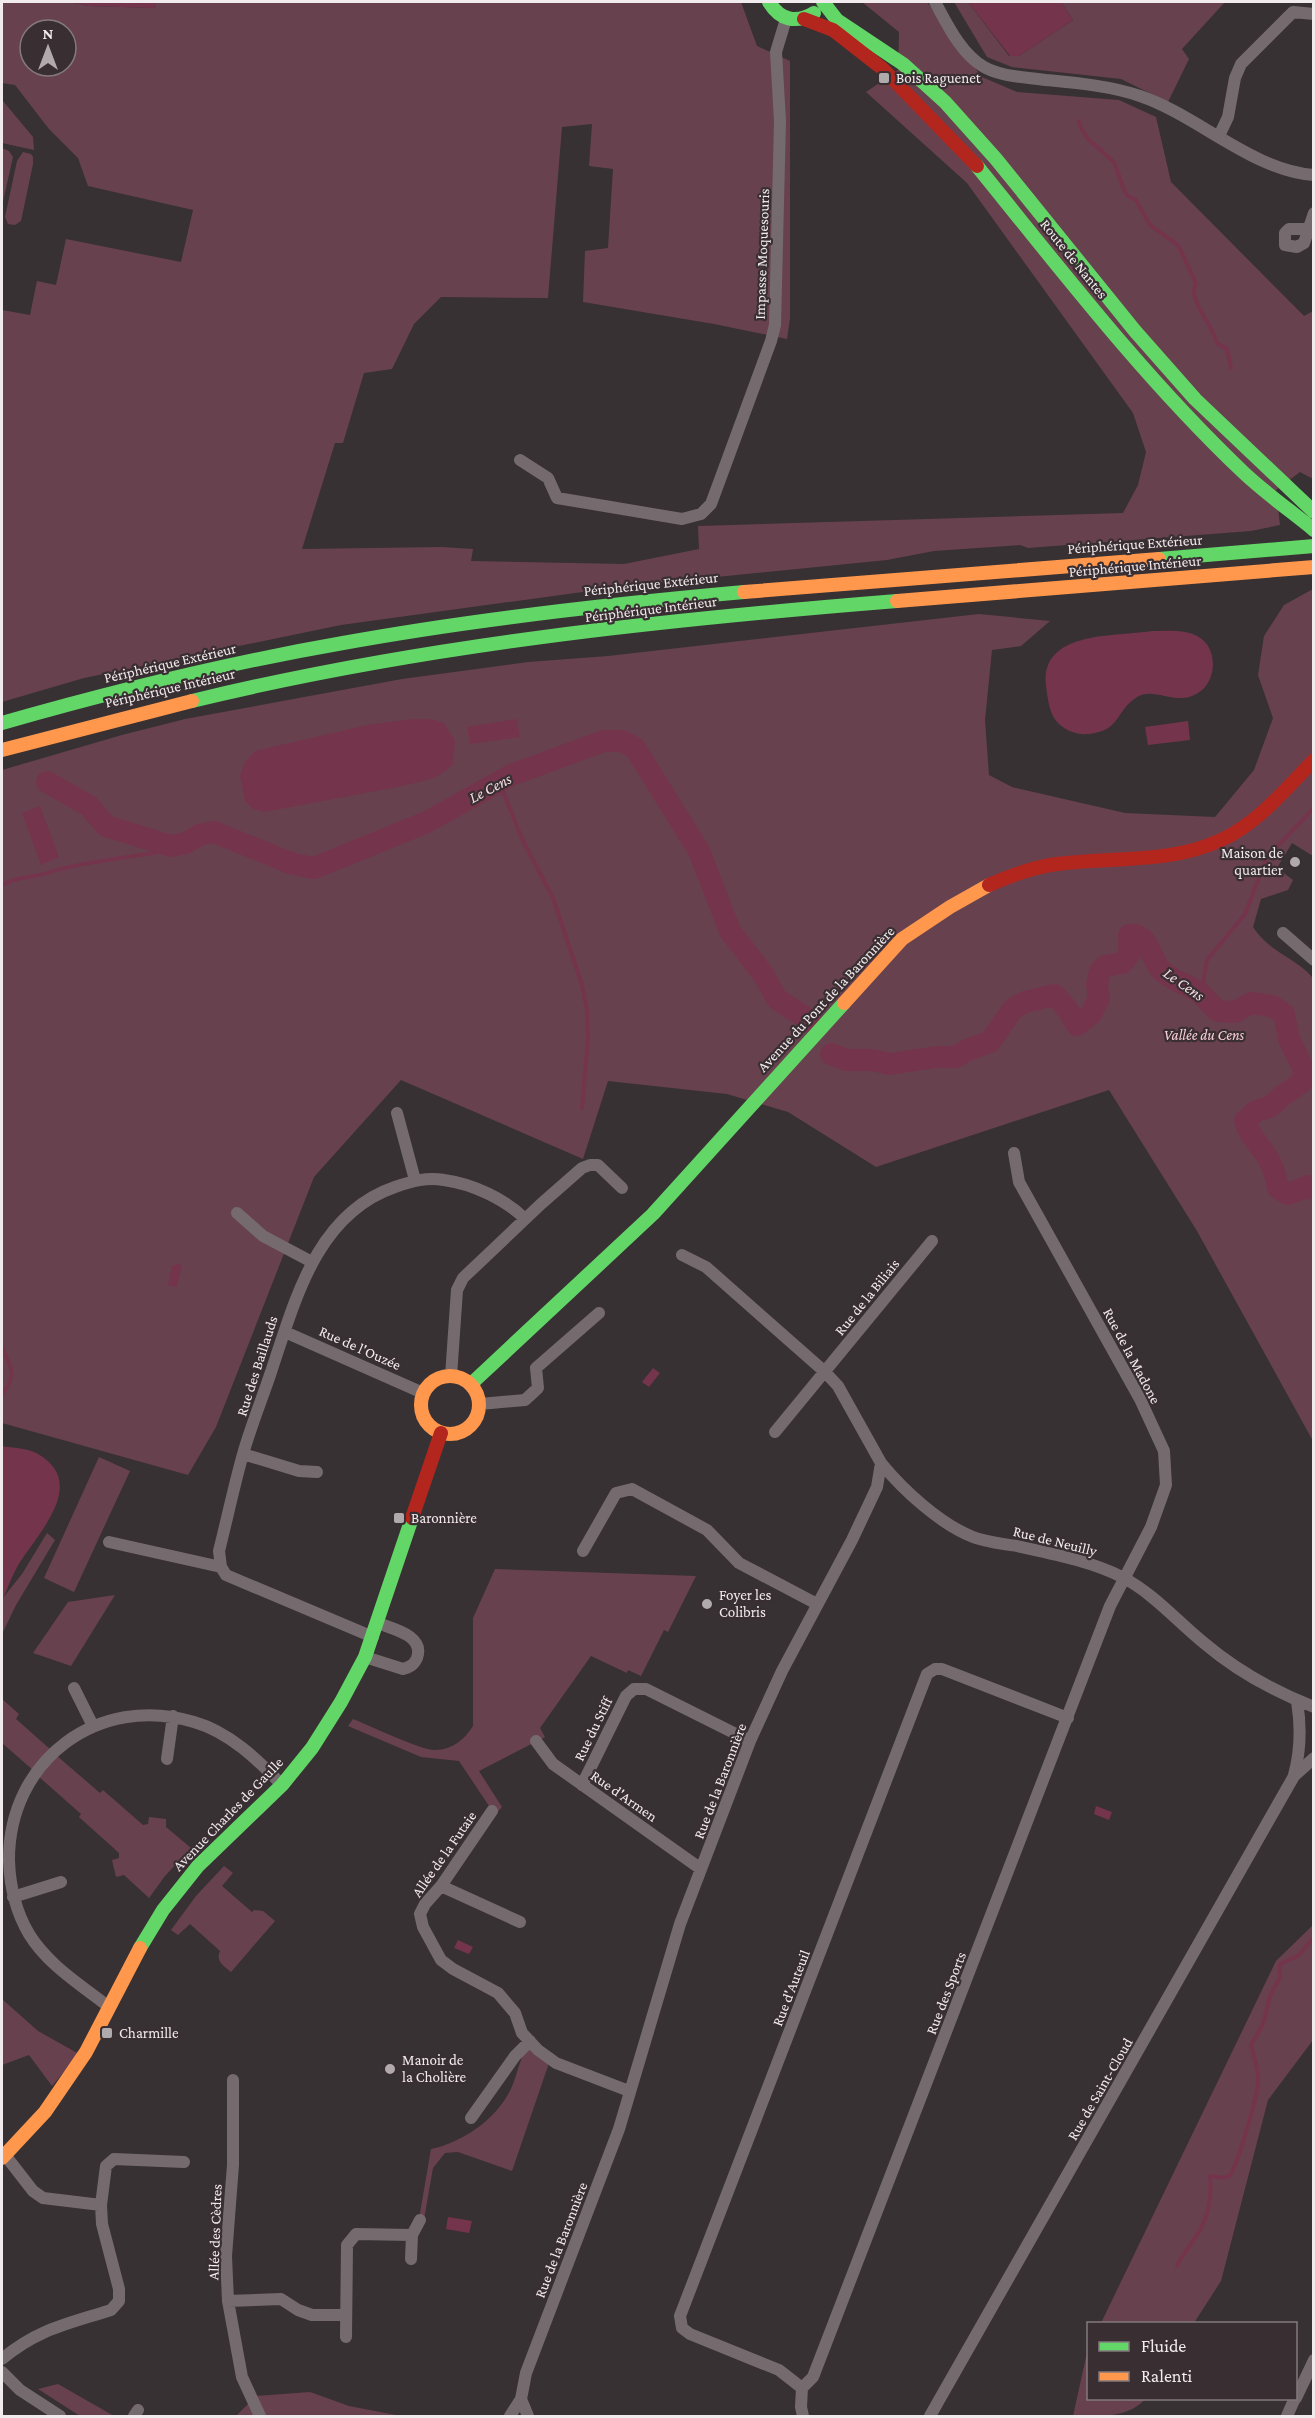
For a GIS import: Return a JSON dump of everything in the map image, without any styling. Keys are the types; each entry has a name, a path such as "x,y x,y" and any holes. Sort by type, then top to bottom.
{"main road":[{"path":"769,2 774,10 786,19 804,19 812,15 823,2"},
{"name":"Route de Nantes","path":"823,2 837,20 903,64 945,102 996,159 1135,331 1195,399 1314,512"},
{"name":"Route de Nantes","path":"804,19 833,30 891,76 977,166 1080,294 1156,382 1236,466 1313,529"},
{"name":"Périphérique Extérieur","path":"2,723 213,669 453,625 770,588 1314,546"},
{"name":"Périphérique Intérieur","path":"2,750 110,719 210,695 306,676 606,630 801,609 1314,567"},
{"name":"Avenue du Pont de la Baronnière","path":"471,1384 653,1214 902,939 941,912 978,891 1008,877 1039,867 1169,855 1220,843 1263,814 1314,760"},
{"path":"451,1376 463,1378 471,1384 480,1404 478,1415 470,1427 456,1434 441,1433 430,1427 423,1417 421,1405 423,1393 433,1381 451,1376"},
{"name":"Avenue Charles de Gaulle","path":"3,2156 45,2112 86,2052 126,1972 163,1910 198,1866 282,1785 312,1748 365,1657 441,1433"}],"street":[{"path":"935,2 964,49 983,66 1002,74 1097,87 1138,96 1219,136 1258,159 1284,169 1314,175"},
{"path":"1219,136 1228,117 1234,78 1240,64 1293,12 1314,14"},
{"name":"Impasse Moquesouris","path":"520,460 548,478 557,498 682,519 701,514 711,504 771,342 776,307 780,121 776,52 786,19"},
{"path":"1307,230 1314,213"},
{"path":"1283,933 1314,960"},
{"path":"397,1113 416,1180"},
{"name":"Rue de la Madone","path":"1014,1153 1019,1182 1140,1400 1164,1451 1166,1485 1151,1527 1124,1578"},
{"path":"451,1376 457,1290 463,1278 582,1168 598,1165 622,1188"},
{"name":"Rue des Baillauds","path":"221,1567 219,1551 243,1454 300,1286 312,1262 335,1229 362,1204 379,1193 416,1180 433,1178 472,1188 514,1208 525,1219"},
{"path":"237,1213 263,1236 312,1262"},
{"name":"Rue de la Biliais","path":"775,1431 932,1241"},
{"path":"682,1255 706,1267 825,1372 838,1386 881,1463"},
{"path":"480,1404 525,1400 538,1388 536,1368 599,1312"},
{"name":"Rue de l'Ouzée","path":"285,1332 423,1393"},
{"path":"243,1454 299,1471 317,1472"},
{"name":"Rue de Neuilly","path":"881,1463 895,1480 949,1525 974,1538 1096,1565 1124,1578 1144,1590 1234,1667 1279,1694 1314,1707"},
{"name":"Rue de la Baronnière","path":"510,2416 521,2399 526,2373 619,2129 680,1924 750,1741 782,1671 852,1540 877,1487 881,1463"},
{"path":"583,1551 616,1493 632,1489 706,1530 739,1563 817,1604"},
{"path":"110,1542 221,1567 226,1575 375,1630 411,1637 419,1651 413,1665 403,1670 365,1657"},
{"name":"Rue des Sports","path":"802,2388 813,2378 1110,1606 1124,1578"},
{"name":"Rue d'Auteuil","path":"802,2388 779,2370 690,2334 682,2328 680,2316 927,1674 935,1669 942,1669 1068,1718"},
{"path":"74,1688 93,1726"},
{"name":"Rue du Stiff","path":"582,1785 626,1696 634,1689 646,1689 750,1741"},
{"name":"Rue de Saint-Cloud","path":"930,2416 1294,1776 1299,1757 1301,1721 1297,1701"},
{"path":"109,2007 47,1957 26,1929 13,1897 9,1873 9,1841 15,1811 44,1762 56,1750 93,1726 132,1715 173,1716 196,1722 228,1738 282,1785"},
{"path":"166,1759 173,1716"},
{"name":"Rue d'Armen","path":"536,1741 553,1764 701,1869"},
{"name":"Rue de Saint-Cloud","path":"1294,1776 1314,1758"},
{"name":"Allée de la Futaie","path":"492,1812 441,1886 425,1904 420,1914 423,1927 441,1960 498,1993 515,2013 522,2033 538,2050 556,2063 629,2091"},
{"path":"13,1897 61,1882"},
{"path":"441,1886 520,1922"},
{"path":"471,2118 515,2056 530,2041"},
{"name":"Allée des Cèdres","path":"233,2080 233,2165 226,2256 228,2301 242,2377 260,2416"},
{"path":"3,2156 33,2191 44,2198 102,2205"},
{"path":"2,2359 18,2345 42,2332 111,2310 119,2301 119,2289 102,2224 106,2166 114,2159 184,2162"},
{"path":"411,2259 412,2235 420,2220"},
{"path":"346,2337 347,2245 356,2234 412,2235"},
{"path":"228,2301 281,2299 298,2310 312,2315 346,2315"},
{"path":"1297,2394 1314,2360"},
{"path":"2,2372 20,2390 60,2416"},
{"path":"802,2388 803,2416"},
{"path":"521,2399 528,2416"},
{"path":"1287,2416 1294,2400"}],"green space":[{"path":"2,2 68,2 89,6 156,8 154,2 741,2 757,46 790,61 790,318 787,339 583,302 585,251 608,248 613,169 589,166 592,124 562,127 548,298 441,297 414,324 392,369 364,373 343,443 335,443 302,549 442,547 473,549 471,561 624,564 699,549 698,526 1123,513 1138,485 1146,452 1133,413 967,183 866,92 898,70 899,32 862,2 927,2 982,77 1017,92 1119,100 1156,117 1171,182 1304,316 1313,311 1313,479 1300,472 1276,490 1280,525 1251,531 1028,548 1020,545 934,551 887,560 626,586 341,625 84,678 2,702 2,310 30,315 37,281 56,285 66,239 181,262 193,210 88,186 78,158 49,129 15,85 2,83"},
{"path":"954,2 968,2 1009,56 1019,56 1073,20 1061,2 1225,2 1182,49 1189,59 1168,102 1121,79 1012,67 987,57"},
{"path":"3,101 33,137 34,150 2,143"},
{"path":"2,148 9,151 13,157 2,206"},
{"path":"23,152 31,154 33,164 21,221 15,225 8,224 5,217 17,161"},
{"name":"Vallée du Cens","path":"1313,589 1313,856 1292,843 1277,868 1293,880 1288,890 1261,899 1253,927 1267,943 1313,978 1313,1441 1197,1231 1109,1090 876,1167 788,1112 727,1094 608,1081 583,1159 401,1080 314,1177 216,1427 188,1475 2,1423 2,770 185,719 402,679 528,662 608,656 979,614 1050,621 1021,646 992,650 985,720 989,775 1012,787 1125,813 1215,817 1254,770 1273,718 1258,675 1264,636 1284,605"},
{"path":"99,1457 130,1471 74,1592 44,1578"},
{"path":"47,1533 55,1540 16,1605 2,1634 2,1599 22,1574"},
{"path":"495,1569 696,1576 668,1632 664,1630 641,1676 628,1670 627,1673 591,1656 540,1728 545,1737 479,1771 502,1807 495,1815 459,1761 421,1757 348,1726 353,1719 408,1742 435,1750 452,1746 466,1736 473,1726 473,1618"},
{"path":"115,1595 71,1666 33,1653 68,1602"},
{"path":"2,1699 19,1714 16,1719 51,1750 34,1771 2,1743"},
{"path":"56,1755 100,1793 103,1790 143,1825 148,1824 149,1817 166,1819 166,1827 191,1848 165,1876 149,1898 124,1875 116,1877 112,1860 119,1858 119,1853 79,1817 81,1814 38,1776"},
{"path":"224,1866 233,1873 222,1886 252,1912 254,1910 263,1911 275,1921 231,1972 219,1960 220,1951 190,1924 178,1935 171,1930 196,1896"},
{"path":"1313,1925 1313,2040 1268,2100 1221,2281 1195,2322 1101,2322 1276,1961"},
{"path":"2,1999 38,2031 79,2054 52,2086 29,2055 2,2065"},
{"path":"530,2041 549,2063 512,2171 458,2152 445,2153 433,2168 423,2225 419,2219 431,2149 456,2141 490,2117 507,2096"},
{"path":"1087,2353 1087,2400 1144,2400 1131,2410 1122,2413 1103,2416 1073,2416"},
{"path":"58,2384 114,2416 80,2416 38,2389"},
{"path":"310,2392 349,2406 401,2416 236,2416 256,2396"}],"shaded area":[{"path":"68,2 154,2 156,8 89,6"},
{"path":"968,2 1061,2 1073,20 1019,56 1010,56"},
{"path":"1152,631 1186,632 1204,641 1209,647 1213,664 1205,688 1190,697 1182,698 1144,694 1130,702 1112,725 1099,732 1076,733 1059,724 1051,711 1046,686 1047,668 1055,655 1067,646 1083,640"},
{"path":"432,719 444,723 455,741 453,764 443,773 431,779 264,812 253,809 245,801 240,776 245,762 255,751 367,725"},
{"path":"517,719 520,737 470,744 467,727"},
{"path":"1188,721 1190,740 1148,745 1145,727"},
{"path":"40,806 59,857 41,865 22,813"},
{"path":"182,1265 177,1287 168,1285 172,1266"},
{"path":"653,1368 660,1373 649,1387 642,1382"},
{"path":"2,1446 34,1452 53,1466 59,1480 59,1495 45,1526 17,1567 2,1601"},
{"path":"1096,1806 1112,1812 1109,1820 1094,1814"},
{"path":"458,1940 473,1947 469,1954 454,1948"},
{"path":"448,2217 472,2221 469,2233 446,2229"}],"waterway":[{"path":"1079,121 1088,139 1114,162 1124,190 1128,196 1136,200 1150,225 1178,245 1196,283 1194,290 1198,305 1217,343 1227,349 1231,368"},
{"name":"Le Cens","path":"47,782 89,806 106,826 171,846 214,832 293,864 314,868 427,822 511,775 604,741 622,741 635,748 699,851 730,931 763,974 777,999 812,1022"},
{"path":"499,781 522,839 553,898 582,985 587,1010 588,1039 582,1108"},
{"path":"1201,994 1207,960 1245,914 1267,857 1314,808"},
{"path":"2,885 14,880 76,866 159,852 171,846"},
{"name":"Le Cens","path":"831,1054 846,1060 872,1060 890,1064 936,1057 956,1057 967,1050 990,1042 1013,1009 1025,1002 1055,995 1077,1025 1091,1014 1099,998 1097,985 1100,971 1105,966 1122,963 1129,955 1129,935 1136,935 1145,942 1161,970 1201,994 1218,1011 1235,1012 1251,1003 1272,1006 1284,1014 1289,1039 1304,1070 1302,1082 1270,1107 1256,1111 1245,1121 1251,1135 1271,1163 1278,1188 1288,1194 1309,1186 1314,1190"},
{"path":"2,1347 12,1372 2,1395"},
{"path":"1177,2266 1204,2222 1210,2196 1210,2176 1222,2178 1229,2176 1241,2147 1258,2082 1251,2045 1263,2024 1270,1996 1280,1977 1280,1964 1298,1956 1314,1937"}],"traffic: fast":[{"path":"769,2 778,13 789,18 801,18 814,13"},
{"path":"823,2 837,20 903,64 945,102 996,159 1135,331 1195,399 1314,512"},
{"path":"977,166 1105,324 1172,400 1251,480 1314,530"},
{"path":"1159,559 1314,546"},
{"path":"2,723 171,678 343,643 543,613 744,592"},
{"path":"192,701 366,664 542,637 631,626 897,601"},
{"path":"471,1384 653,1214 844,1003"},
{"path":"140,1948 163,1910 198,1866 282,1785 312,1748 341,1702 365,1657 412,1518"}],"traffic: slow":[{"path":"744,592 1159,559"},
{"path":"897,601 1314,567"},
{"path":"2,750 192,701"},
{"path":"844,1003 902,939 950,907 989,885"},
{"path":"444,1376 456,1376 471,1384 479,1399 479,1405 479,1411 471,1426 456,1434 444,1434 429,1426 421,1411 421,1399 429,1384 444,1376"},
{"path":"2,2158 45,2112 86,2052 140,1948"}],"traffic: jam":[{"path":"804,19 833,30 883,69 977,166"},
{"path":"989,885 1019,873 1050,865 1158,857 1201,848 1234,833 1259,815 1314,760"},
{"path":"412,1518 441,1433"}],"place":[{"name":"Bois Raguenet","path":"884,78"},
{"name":"Maison de quartier","path":"1295,862"},
{"name":"Baronnière","path":"399,1518"},
{"name":"Foyer les Colibris","path":"707,1604"},
{"name":"Charmille","path":"107,2033"},
{"name":"Manoir de la Cholière","path":"390,2069"}]}
